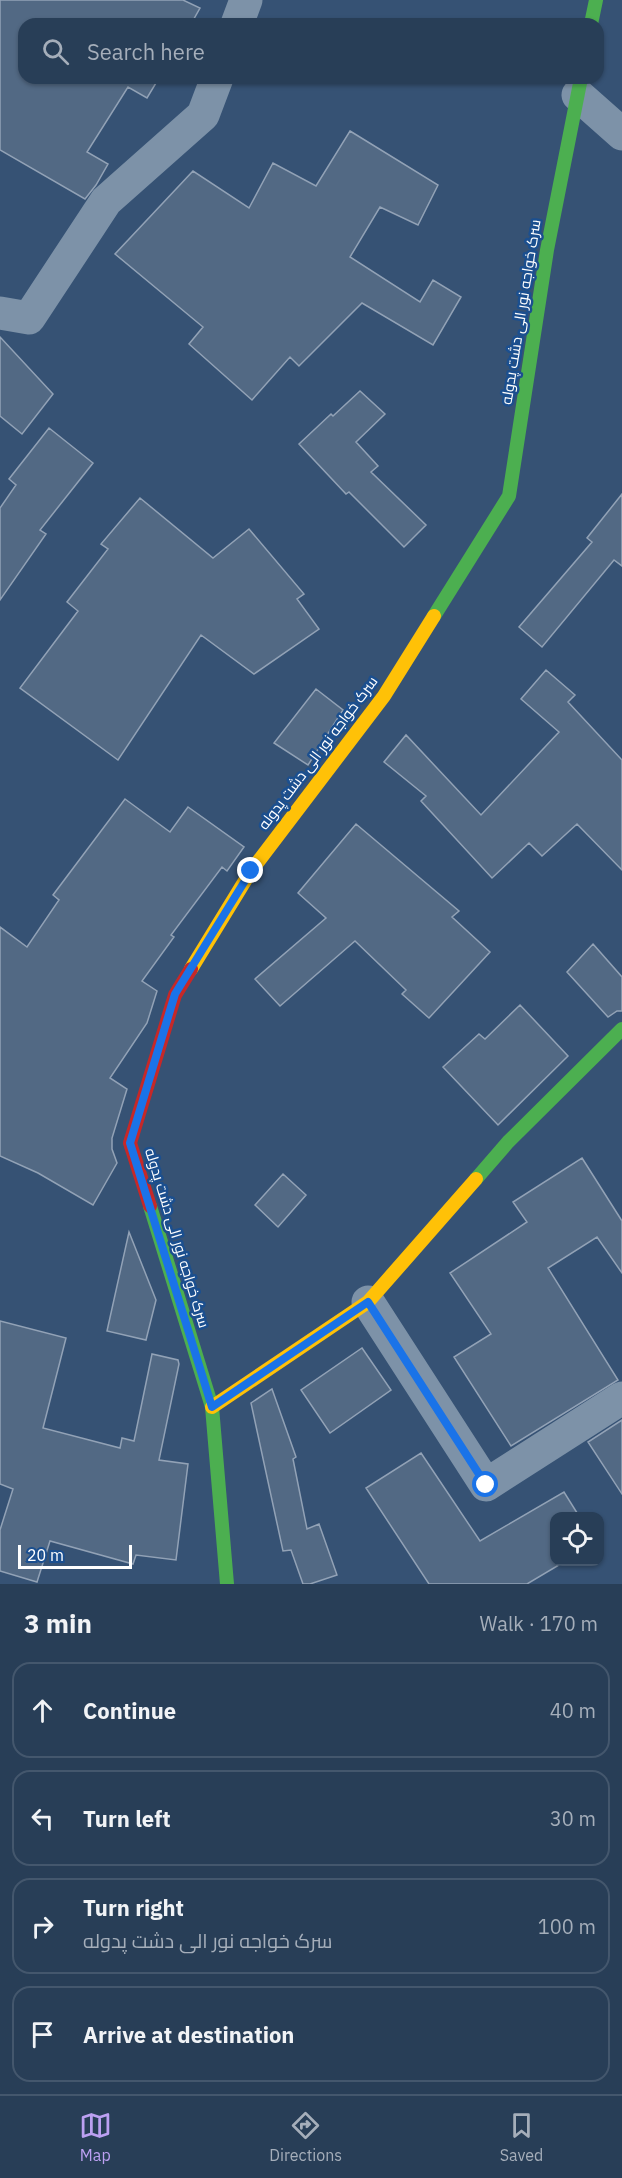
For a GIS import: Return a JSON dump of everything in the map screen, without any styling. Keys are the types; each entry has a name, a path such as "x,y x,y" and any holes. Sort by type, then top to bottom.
{"main road":[{"path":"592,18 596,0"},
{"name":"سرک خواجه نور الی دشت پدوله","path":"227,1584 212,1407 130,1143 175,994 251,871 384,696 509,496 547,250 580,86"},
{"path":"212,1407 368,1302 508,1142 622,1029"}],"street":[{"path":"239,18 246,0"},
{"path":"0,314 28,318 106,201 203,115 215,84"},
{"path":"580,86 622,134"},
{"path":"368,1302 486,1485 622,1398"}],"building":[{"path":"0,0 183,0 200,8 194,18 18,18 18,84 155,84 147,98 128,87 87,152 108,164 85,199 0,150"},
{"path":"350,131 438,185 418,225 380,207 350,257 420,302 433,280 461,297 433,345 362,303 299,366 290,357 252,400 189,344 203,327 115,254 193,171 249,208 273,163 316,186"},
{"path":"0,337 53,394 22,434 0,416"},
{"path":"360,391 385,414 356,442 378,466 371,472 426,525 404,547 349,492 346,494 299,444"},
{"path":"49,428 93,463 40,530 46,534 0,600 0,508 16,485 9,479"},
{"path":"622,494 622,566 614,560 542,647 519,627 592,542 587,538"},
{"path":"140,498 213,558 249,529 304,594 297,599 319,629 254,674 201,635 118,760 20,688 78,611 67,602 108,549 101,544"},
{"path":"546,670 575,695 568,702 622,760 622,870 577,824 542,856 529,843 492,878 421,801 426,796 384,762 406,735 481,815 559,732 521,699"},
{"path":"316,689 343,710 308,765 274,743"},
{"path":"125,799 170,832 188,807 244,847 227,871 222,867 171,935 174,937 142,981 157,991 147,1023 110,1078 127,1089 112,1138 112,1149 117,1163 93,1205 38,1173 0,1156 0,927 27,947 59,900 53,895"},
{"path":"356,824 459,911 452,917 490,952 429,1018 402,994 406,990 355,941 280,1006 255,979 326,918 298,893"},
{"path":"593,944 622,977 622,1011 617,1011 608,1017 567,972"},
{"path":"520,1005 568,1056 498,1125 443,1067 479,1034 485,1039"},
{"path":"582,1158 622,1221 622,1273 597,1237 548,1268 618,1380 511,1446 454,1357 491,1334 450,1273 527,1222 513,1202"},
{"path":"283,1174 306,1195 278,1227 255,1205"},
{"path":"129,1232 156,1300 146,1340 107,1331"},
{"path":"0,1321 66,1338 43,1428 120,1448 122,1438 134,1441 152,1354 178,1360 159,1460 188,1464 176,1560 136,1555 133,1564 50,1541 37,1582 0,1571 0,1530 13,1489 0,1484"},
{"path":"362,1348 391,1390 330,1433 301,1390"},
{"path":"272,1389 296,1457 293,1459 307,1529 319,1524 337,1575 310,1584 303,1584 291,1550 283,1551 251,1403"},
{"path":"622,1420 622,1494 588,1442"},
{"path":"421,1453 480,1541 564,1492 576,1512 550,1512 550,1566 557,1566 527,1584 429,1584 366,1488"}],"traffic: fast":[{"path":"592,18 596,0"},
{"path":"434,616 509,496 547,250 580,84"},
{"path":"476,1179 508,1142 622,1029"},
{"path":"150,1206 212,1407 227,1584"}],"traffic: slow":[{"path":"191,969 251,871 384,696 434,616"},
{"path":"212,1407 368,1302 476,1179"}],"traffic: jam":[{"path":"150,1206 130,1143 175,995 191,969"}],"route":[{"path":"251,871 175,994 130,1143 212,1407 368,1302 486,1485"}]}
